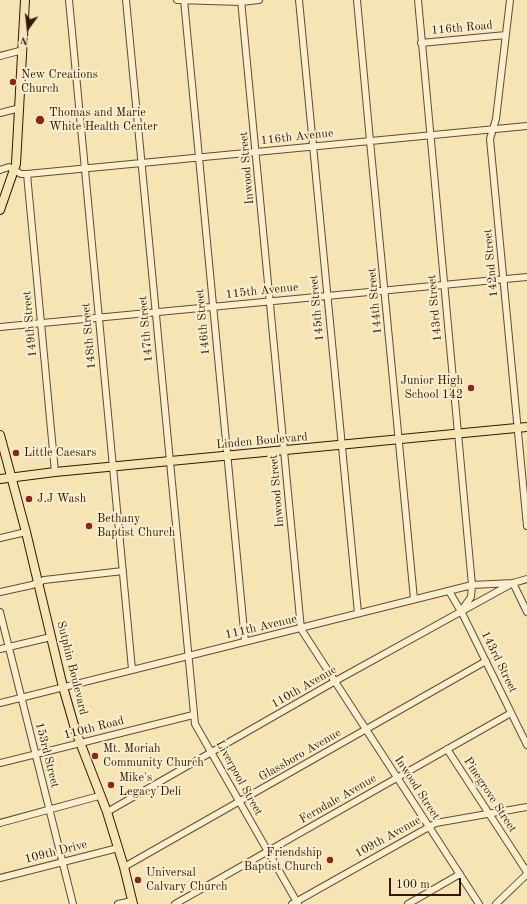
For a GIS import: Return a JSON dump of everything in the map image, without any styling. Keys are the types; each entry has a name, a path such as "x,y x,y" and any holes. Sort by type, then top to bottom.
{"main road":[{"path":"0,210 15,171 20,108 25,0"},
{"name":"Linden Boulevard","path":"0,479 55,472 527,427"},
{"name":"Sutphin Boulevard","path":"0,435 26,532 63,687 79,743 106,812 118,848 132,902"}],"street":[{"name":"148th Street","path":"69,0 132,669"},
{"name":"147th Street","path":"126,0 189,655"},
{"path":"177,0 260,0"},
{"name":"146th Street","path":"184,0 245,641"},
{"name":"145th Street","path":"299,0 358,613"},
{"name":"144th Street","path":"357,0 414,599"},
{"name":"143rd Street","path":"418,0 472,585 472,597 461,611"},
{"name":"142nd Street","path":"510,0 496,119 492,128 490,139 527,526"},
{"name":"Inwood Street","path":"241,1 301,628 479,904"},
{"name":"116th Road","path":"421,43 506,35"},
{"path":"0,56 23,50"},
{"path":"0,113 20,108"},
{"name":"116th Avenue","path":"0,170 9,168 21,174 27,174 492,128 527,126"},
{"name":"149th Street","path":"27,174 55,472"},
{"name":"115th Avenue","path":"0,327 527,277"},
{"path":"0,538 26,532"},
{"path":"0,592 29,586 38,581 48,579 123,571"},
{"name":"111th Avenue","path":"0,702 472,585 513,583 527,579"},
{"path":"513,583 527,612"},
{"name":"110th Avenue","path":"106,812 513,583"},
{"name":"143rd Street","path":"449,591 461,611 527,745"},
{"name":"153rd Street","path":"0,612 73,904"},
{"path":"0,649 51,637"},
{"name":"Liverpool Street","path":"189,655 195,724 296,903"},
{"name":"Glassboro Avenue","path":"124,867 486,661"},
{"name":"Ferndale Avenue","path":"175,904 511,713"},
{"name":"110th Road","path":"0,763 194,716"},
{"name":"Pinegrove Street","path":"447,750 527,873"},
{"path":"0,823 100,796"},
{"name":"109th Avenue","path":"296,903 436,823 527,807"},
{"name":"109th Drive","path":"0,878 118,848"},
{"path":"496,904 527,873"},
{"path":"408,904 460,874"},
{"path":"118,904 132,902"}],"place":[{"name":"New Creations Church","path":"13,82"},
{"name":"Thomas and Marie White Health Center","path":"40,120"},
{"name":"Junior High School 142","path":"471,388"},
{"name":"Little Caesars","path":"16,453"},
{"name":"J.J Wash","path":"29,499"},
{"name":"Bethany Baptist Church","path":"89,526"},
{"name":"Mt. Moriah Community Church","path":"95,756"},
{"name":"Mike's Legacy Deli","path":"111,785"},
{"name":"Friendship Baptist Church","path":"330,860"},
{"name":"Universal Calvary Church","path":"138,880"}]}
